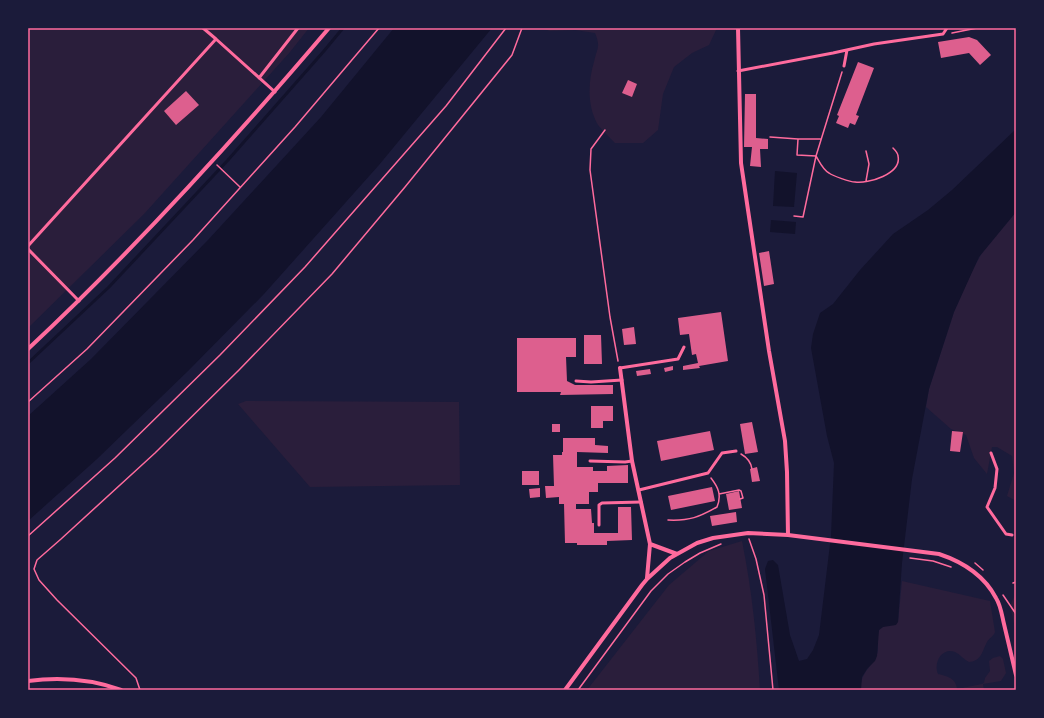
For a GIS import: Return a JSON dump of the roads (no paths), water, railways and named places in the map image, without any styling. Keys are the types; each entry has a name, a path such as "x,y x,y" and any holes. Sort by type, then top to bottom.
{"street":[{"path":"28,349 79,301 191,185 275,92 329,28"},
{"path":"738,28 741,163 769,351 785,441 788,535"},
{"path":"620,368 632,461 650,544 647,579"},
{"path":"565,690 624,608 647,579 677,554 702,541 748,533 816,538 939,554 963,564 973,570 985,581 997,599 1016,675"},
{"path":"650,544 677,554"},
{"path":"28,681 47,678 81,680 111,686 121,690"}],"lane":[{"path":"204,28 275,92"},
{"path":"259,78 298,28"},
{"path":"738,70 874,44 943,34 947,28"},
{"path":"79,301 28,247 216,39"},
{"path":"844,66 847,50"},
{"path":"620,368 678,359 684,347"},
{"path":"576,381 591,382 622,380"},
{"path":"639,490 708,473 722,453 736,451"},
{"path":"991,453 997,469 995,488 987,507 1006,534 1012,535"},
{"path":"590,461 632,461"},
{"path":"599,526 599,505 602,503 641,502"}],"waterway":[{"path":"28,363 109,287 228,160 343,28"}]}
